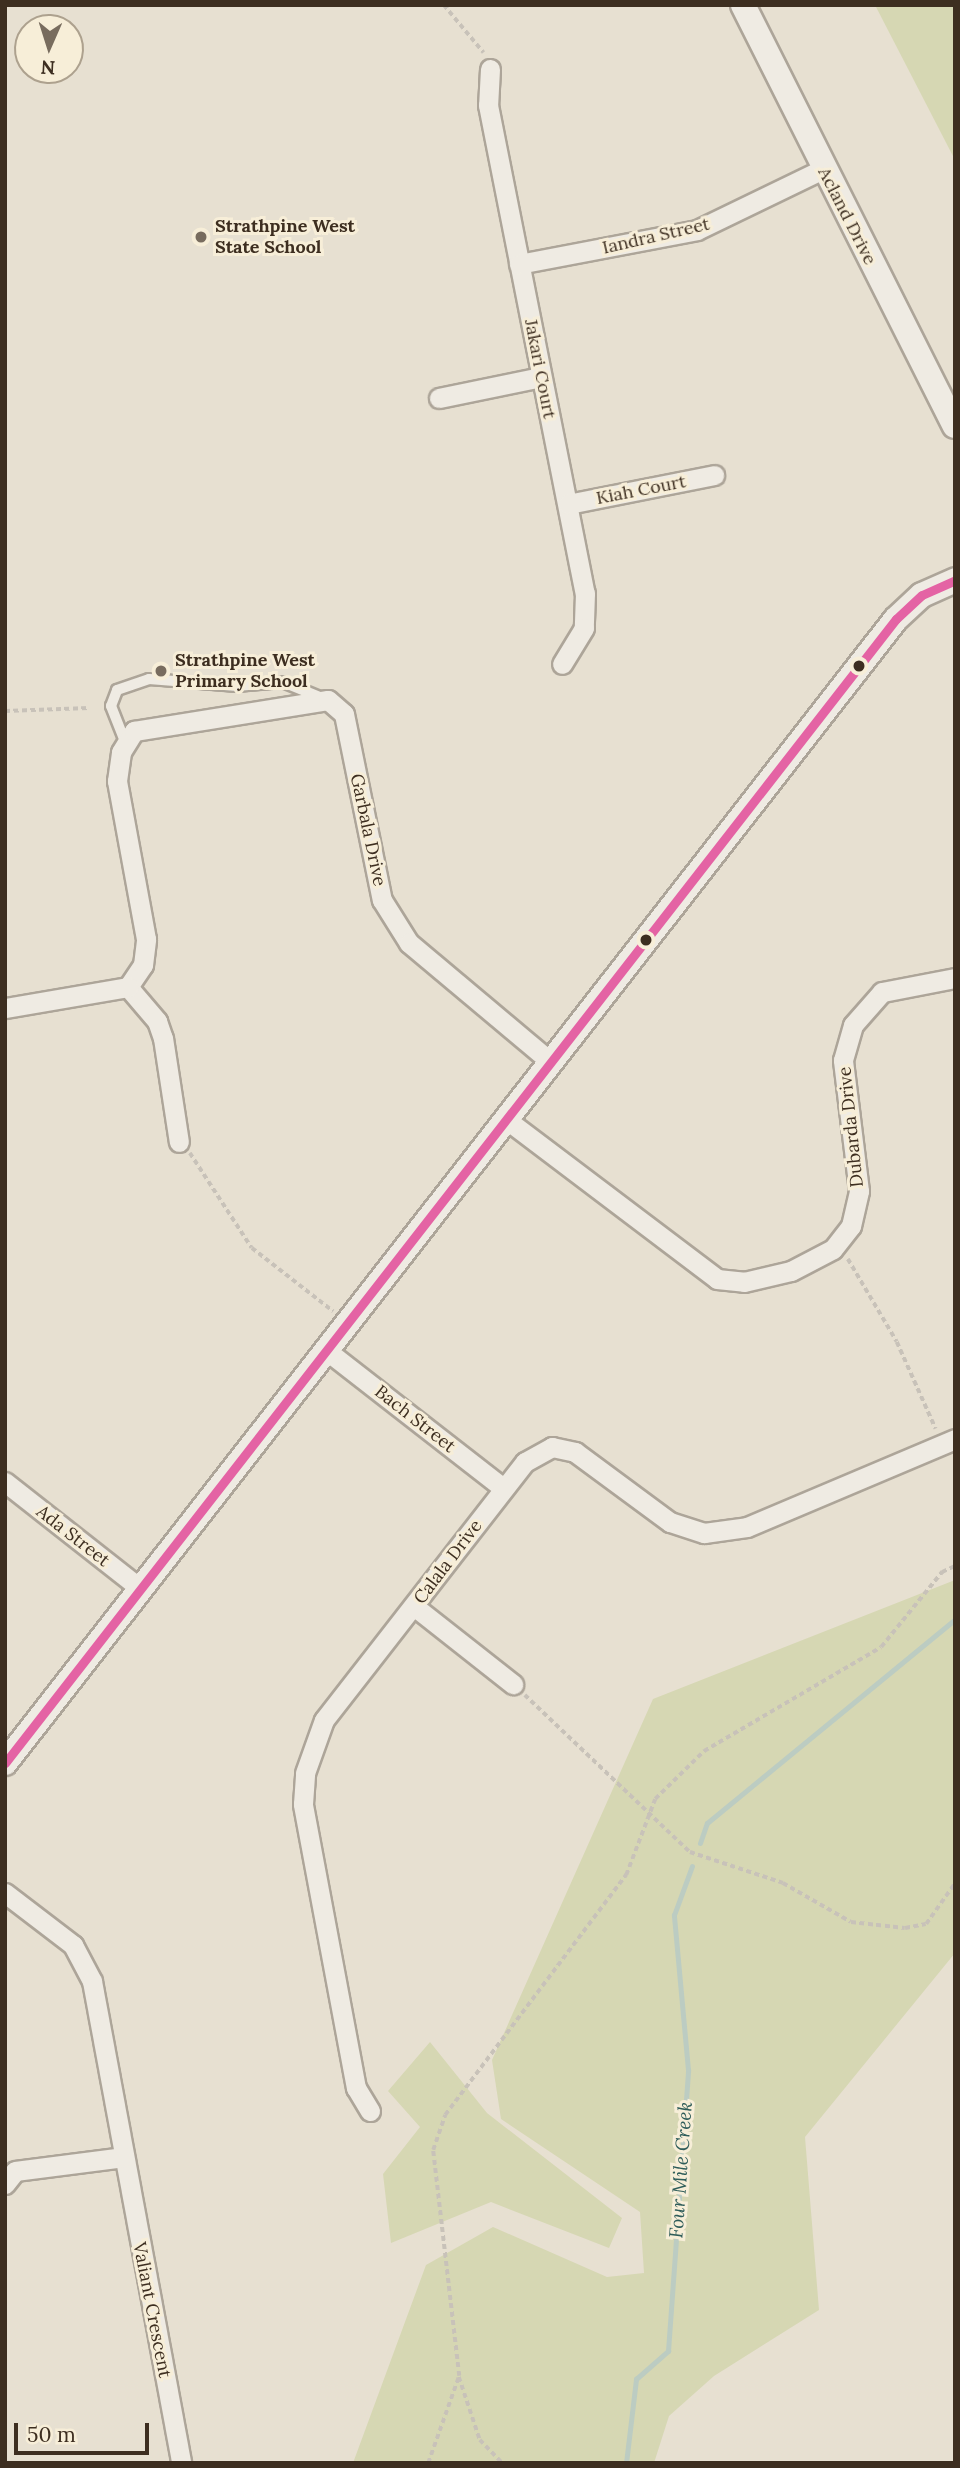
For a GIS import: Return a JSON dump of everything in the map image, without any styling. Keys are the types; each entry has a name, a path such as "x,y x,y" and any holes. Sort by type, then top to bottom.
{"street":[{"name":"Acland Drive","path":"743,5 823,169 955,426"},
{"name":"Jakari Court","path":"490,68 488,105 585,593 584,628 562,664"},
{"name":"Iandra Street","path":"519,264 697,230 823,169"},
{"path":"439,398 541,377"},
{"name":"Kiah Court","path":"568,504 714,475"},
{"path":"5,1763 896,619 922,596 955,579"},
{"path":"5,1008 128,987 143,965 146,939 117,780 126,744 134,731 328,700"},
{"name":"Garbala Drive","path":"328,700 344,714 382,900 409,943 551,1062"},
{"name":"Dubarda Drive","path":"507,1120 717,1279 744,1282 791,1271 833,1249 851,1226 859,1191 843,1060 853,1025 882,992 955,978"},
{"path":"128,987 157,1021 163,1038 179,1142"},
{"name":"Bach Street","path":"326,1350 503,1488"},
{"name":"Calala Drive","path":"370,2111 356,2088 303,1804 305,1773 324,1720 415,1607 503,1488 526,1462 552,1447 575,1452 686,1530 725,1532 949,1441"},
{"name":"Ada Street","path":"5,1482 141,1589"},
{"path":"415,1607 513,1684"},
{"name":"Valiant Crescent","path":"5,1893 86,1961 181,2463"},
{"path":"5,2184 15,2171 124,2157"}],"lane":[{"path":"126,744 111,706 117,690 149,679 225,686 283,682 328,700"}],"path":[{"path":"444,5 483,50 490,68"},
{"path":"5,711 89,708"},
{"path":"179,1142 203,1166 252,1248 335,1313"},
{"path":"847,1257 897,1342 949,1441"},
{"path":"502,2463 480,2440 459,2376 434,2138 473,2076 626,1875 655,1799 704,1751 881,1647 942,1572 955,1566"},
{"path":"513,1684 690,1852 783,1883 851,1922 905,1928 926,1924 955,1883"},
{"path":"428,2463 459,2376"}],"green space":[{"path":"875,5 955,5 955,160"},
{"path":"955,1580 955,1953 805,2137 819,2310 714,2376 669,2416 654,2463 353,2463 426,2265 493,2227 607,2277 644,2273 640,2212 501,2119 492,2060 653,1699"},
{"path":"430,2042 487,2113 622,2218 609,2248 491,2202 391,2243 383,2174 420,2127 388,2091"}],"waterway":[{"name":"Four Mile Creek","path":"700,1843 707,1823 955,1619"},
{"name":"Four Mile Creek","path":"626,2463 636,2379 668,2351 688,2070 674,1915 692,1866"}],"transit line":[{"path":"5,1763 896,619 922,595 955,580"}],"place":[{"name":"Strathpine West State School","path":"201,237"},
{"name":"Strathpine West Primary School","path":"161,671"}]}
